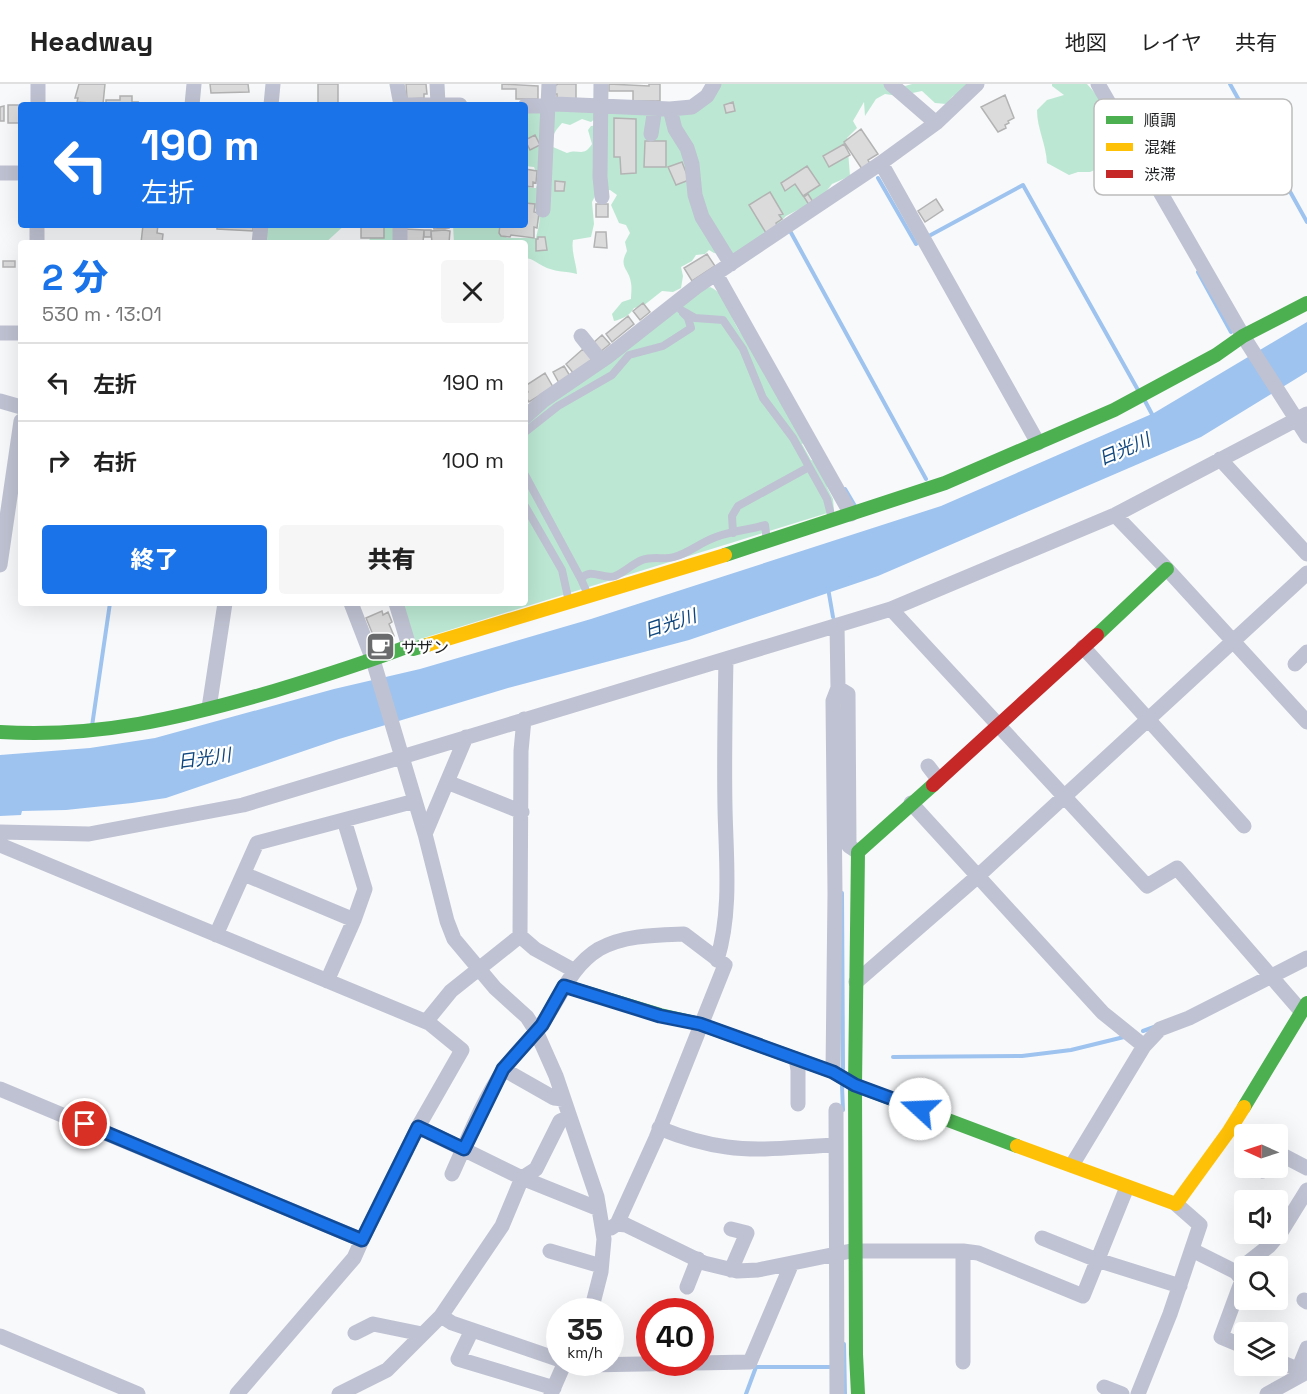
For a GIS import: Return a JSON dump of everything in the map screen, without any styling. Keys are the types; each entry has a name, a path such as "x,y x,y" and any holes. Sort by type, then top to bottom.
{"street":[{"path":"38,84 38,102"},
{"path":"192,102 194,84"},
{"path":"271,102 273,84"},
{"path":"398,84 401,102"},
{"path":"437,84 438,102"},
{"path":"543,210 549,84"},
{"path":"601,84 600,177 602,197"},
{"path":"528,106 555,104 692,107 707,96 714,84"},
{"path":"891,84 936,123"},
{"path":"528,414 544,400 679,306 716,274 881,163 936,123 977,84"},
{"path":"1098,84 1107,99"},
{"path":"651,134 662,108"},
{"path":"662,108 687,148 692,164 695,195 702,217 731,264"},
{"path":"881,163 1038,443"},
{"path":"0,173 18,173"},
{"path":"1162,195 1244,338 1299,417 1307,436"},
{"path":"716,274 805,447 851,514"},
{"path":"397,606 409,646 413,649 832,521 945,483 1114,410 1307,303"},
{"path":"0,333 18,333"},
{"path":"581,336 601,361"},
{"path":"0,401 18,406"},
{"path":"0,832 89,834 243,805 891,609 1115,516 1299,417"},
{"path":"0,565 18,442"},
{"path":"1220,459 1307,554"},
{"path":"1115,516 1167,569 1307,722"},
{"path":"858,1394 855,1085 858,852 1000,725 1167,569"},
{"path":"856,982 978,876 1307,573"},
{"path":"209,708 225,606"},
{"path":"352,606 374,660 454,939 477,969 527,1017 536,1031 556,1076 597,1197 603,1232 601,1266 594,1298"},
{"path":"891,609 1147,886 1177,868 1271,977 1304,1007 1229,1131 1176,1203"},
{"path":"833,1072 835,893 832,701 838,688 837,625"},
{"path":"0,732 95,731 162,719 209,708 374,660 409,646"},
{"path":"1083,647 1244,826"},
{"path":"1295,664 1307,652"},
{"path":"717,960 724,937 726,892 723,749 726,659"},
{"path":"838,688 848,694 849,846 858,852"},
{"path":"520,936 521,751 524,719"},
{"path":"425,834 466,737"},
{"path":"928,766 938,779"},
{"path":"447,782 522,812"},
{"path":"216,935 258,843 415,801"},
{"path":"911,803 1103,1013 1144,1046"},
{"path":"327,981 365,889 344,820"},
{"path":"0,845 429,1023 462,1050 418,1127 354,1258 237,1394"},
{"path":"244,873 354,920"},
{"path":"452,1174 503,1069 536,1031 581,963 599,949 621,941 646,935 684,934 725,966 617,1224"},
{"path":"520,936 535,949 575,971"},
{"path":"429,1023 429,1018 451,991 520,936"},
{"path":"1072,1166 1144,1046 1160,1029 1189,1018 1307,958"},
{"path":"564,986 660,1016 700,1024 833,1072 855,1085 1127,1187 1176,1203 1200,1224 1138,1394"},
{"path":"615,1017 624,1004"},
{"path":"796,1059 798,1104"},
{"path":"503,1069 554,1098 563,1099"},
{"path":"0,1089 362,1240"},
{"path":"836,1110 837,1394"},
{"path":"339,1394 387,1370 441,1316 502,1226 522,1178 536,1168 560,1121 569,1117"},
{"path":"418,1127 522,1178 599,1209"},
{"path":"659,1128 677,1136 727,1147 836,1145"},
{"path":"1288,1158 1307,1168"},
{"path":"603,1232 617,1224 626,1225 698,1259 731,1270 758,1270 850,1251 963,1251 978,1254 1083,1296 1127,1187"},
{"path":"1256,1256 1281,1232 1307,1190"},
{"path":"731,1229 747,1233 731,1270"},
{"path":"1041,1238 1097,1260 1179,1286"},
{"path":"1192,1250 1234,1271"},
{"path":"550,1251 601,1266"},
{"path":"963,1251 963,1362"},
{"path":"687,1287 698,1259"},
{"path":"624,1364 750,1362 792,1263"},
{"path":"1234,1302 1221,1337 1234,1342"},
{"path":"441,1316 452,1323 546,1355"},
{"path":"355,1333 373,1324 422,1334"},
{"path":"472,1330 458,1359 553,1391 559,1376"},
{"path":"0,1336 138,1394"},
{"path":"1268,1394 1303,1372 1307,1348"},
{"path":"1288,1365 1303,1372"},
{"path":"1104,1387 1122,1394"}],"lane":[{"path":"528,430 558,406 612,375 629,355 663,346 691,328 688,318 679,306"},
{"path":"679,306 695,318 723,320 751,364 764,398 805,447 809,466 827,499 832,521"},
{"path":"733,533 732,516 738,506 809,466"},
{"path":"528,481 588,596"},
{"path":"528,512 562,570 569,602"},
{"path":"532,519 545,513"},
{"path":"581,579 585,573 590,572 612,577 624,572 632,564 648,558 674,557 716,536 765,525 768,542"}],"green space":[{"path":"720,84 901,84 905,86 968,84 965,92 953,96 946,104 935,103 922,91 898,96 885,94 876,99 865,116 864,102 853,121 857,128 847,138 850,176 832,184 821,198 786,216 773,229 765,231 732,256 709,250 705,254 696,255 692,261 681,267 683,276 681,288 673,292 662,291 643,306 634,308 628,315 614,321 612,314 622,302 631,299 630,278 624,265 627,251 625,242 630,233 626,225 619,223 611,205 617,195 610,190 597,192 592,202 594,224 591,237 573,240 577,274 551,269 528,259 528,240 454,240 453,228 500,228 507,238 536,238 539,216 535,208 528,204 528,186 536,188 539,179 534,167 528,166 528,112 596,110 596,118 591,122 582,119 570,125 562,123 556,131 553,137 553,147 567,153 586,151 592,144 588,130 591,126 599,125 608,113 662,115"},
{"path":"1052,84 1087,84 1100,99 1094,99 1094,170 1069,175 1047,163 1037,110 1047,100 1064,95"},
{"path":"260,228 342,228 328,240 263,240"},
{"path":"377,228 404,228 403,240 369,240"},
{"path":"710,287 717,291 739,331 752,343 806,441 802,444 811,460 815,461 829,481 827,487 833,499 834,511 528,606 528,422 697,292"},
{"path":"402,606 527,606 414,641"}],"water":[{"name":"日光川","path":"1307,322 1307,372 1201,437 878,576 689,640 508,688 339,739 166,798 66,810 22,811 21,815 0,816 0,755 90,748 155,738 334,689 420,669 591,619 941,506 1154,413"}],"building":[{"path":"79,84 105,84 103,102 77,102 78,98 75,98"},
{"path":"210,84 248,84 249,92 211,93"},
{"path":"318,84 338,84 338,102 318,102"},
{"path":"406,84 426,84 427,94 424,94 424,98 407,99"},
{"path":"502,84 538,86 538,99 516,99 516,89 502,89"},
{"path":"576,84 576,99 557,99 554,86"},
{"path":"609,84 649,86 649,84 660,84 660,101 633,101 633,91 609,91"},
{"path":"1005,95 1014,118 1008,121 1006,128 998,132 981,107"},
{"path":"120,96 132,96 132,102 106,102 106,100 120,100"},
{"path":"733,102 735,111 726,113 724,105"},
{"path":"8,105 18,105 18,123 8,123"},
{"path":"4,106 4,121 0,121 0,107"},
{"path":"614,118 636,119 636,173 621,174 620,157 614,157"},
{"path":"861,129 878,154 868,160 870,164 862,169 844,142"},
{"path":"535,135 540,145 530,150 528,138"},
{"path":"645,141 666,141 666,167 644,167"},
{"path":"844,144 850,155 829,167 823,156"},
{"path":"682,162 689,180 676,185 668,167"},
{"path":"807,166 820,185 803,196 795,184 785,191 781,183"},
{"path":"528,170 537,171 536,183 533,182 533,187 528,186"},
{"path":"555,181 565,182 564,191 555,191"},
{"path":"770,192 783,214 779,215 782,219 776,223 777,226 766,233 749,205"},
{"path":"808,194 813,202 809,205 804,197"},
{"path":"936,199 943,210 925,222 918,211"},
{"path":"528,203 535,204 534,212 539,213 537,228 534,227 534,238 501,236 500,228 528,228"},
{"path":"596,204 608,204 608,217 596,217"},
{"path":"143,228 158,228 157,233 163,234 162,240 141,240"},
{"path":"253,228 253,231 217,229"},
{"path":"361,228 384,228 384,238 361,238"},
{"path":"405,229 424,230 423,240 404,240"},
{"path":"424,230 431,230 431,237 424,237"},
{"path":"431,231 450,231 449,240 432,240"},
{"path":"596,232 606,232 607,248 594,247"},
{"path":"538,237 545,237 547,250 536,251"},
{"path":"707,254 715,266 692,281 684,268"},
{"path":"3,261 15,261 15,267 3,267"},
{"path":"643,303 650,312 640,320 633,311"},
{"path":"628,316 634,324 612,342 606,334"},
{"path":"602,335 610,344 600,352 593,343"},
{"path":"583,349 592,359 574,374 566,364"},
{"path":"564,366 570,376 559,383 553,372"},
{"path":"545,373 553,387 529,402 528,384"},
{"path":"382,611 383,615 388,612 392,622 389,624 394,636 388,639 390,642 378,647 366,618"}],"waterway":[{"path":"1230,84 1238,99"},
{"path":"878,178 916,244"},
{"path":"927,237 1023,185 1138,390"},
{"path":"1292,195 1307,222"},
{"path":"789,229 926,479"},
{"path":"1198,272 1231,332"},
{"path":"1145,401 1154,418"},
{"path":"845,489 855,506"},
{"path":"828,588 833,617"},
{"path":"92,726 110,606"},
{"path":"842,893 843,1069"},
{"path":"1143,1031 1154,1027"},
{"path":"893,1057 1022,1056 1071,1050 1124,1037"},
{"path":"842,1086 843,1110"},
{"path":"844,1344 845,1394"},
{"path":"746,1394 756,1367 830,1367"}],"traffic: fast":[{"path":"725,555 945,483 1114,410 1216,355 1243,336 1307,303"},
{"path":"1097,635 1167,569"},
{"path":"0,732 71,732 139,724 206,710 274,691 409,646 413,649 427,645"},
{"path":"858,1394 855,1085 858,852 933,785"},
{"path":"564,986 660,1015 700,1024 833,1072 855,1085 1017,1146"},
{"path":"1244,1107 1307,1003"}],"traffic: slow":[{"path":"427,645 725,555"},
{"path":"1017,1146 1176,1204 1244,1107"}],"traffic: jam":[{"path":"933,785 1097,635"}],"place":[{"name":"サザン","path":"380,647"}],"route":[{"path":"85,1124 362,1240 418,1127 464,1149 503,1069 542,1025 564,986 660,1016 700,1024 833,1072 855,1085 920,1109"}]}
